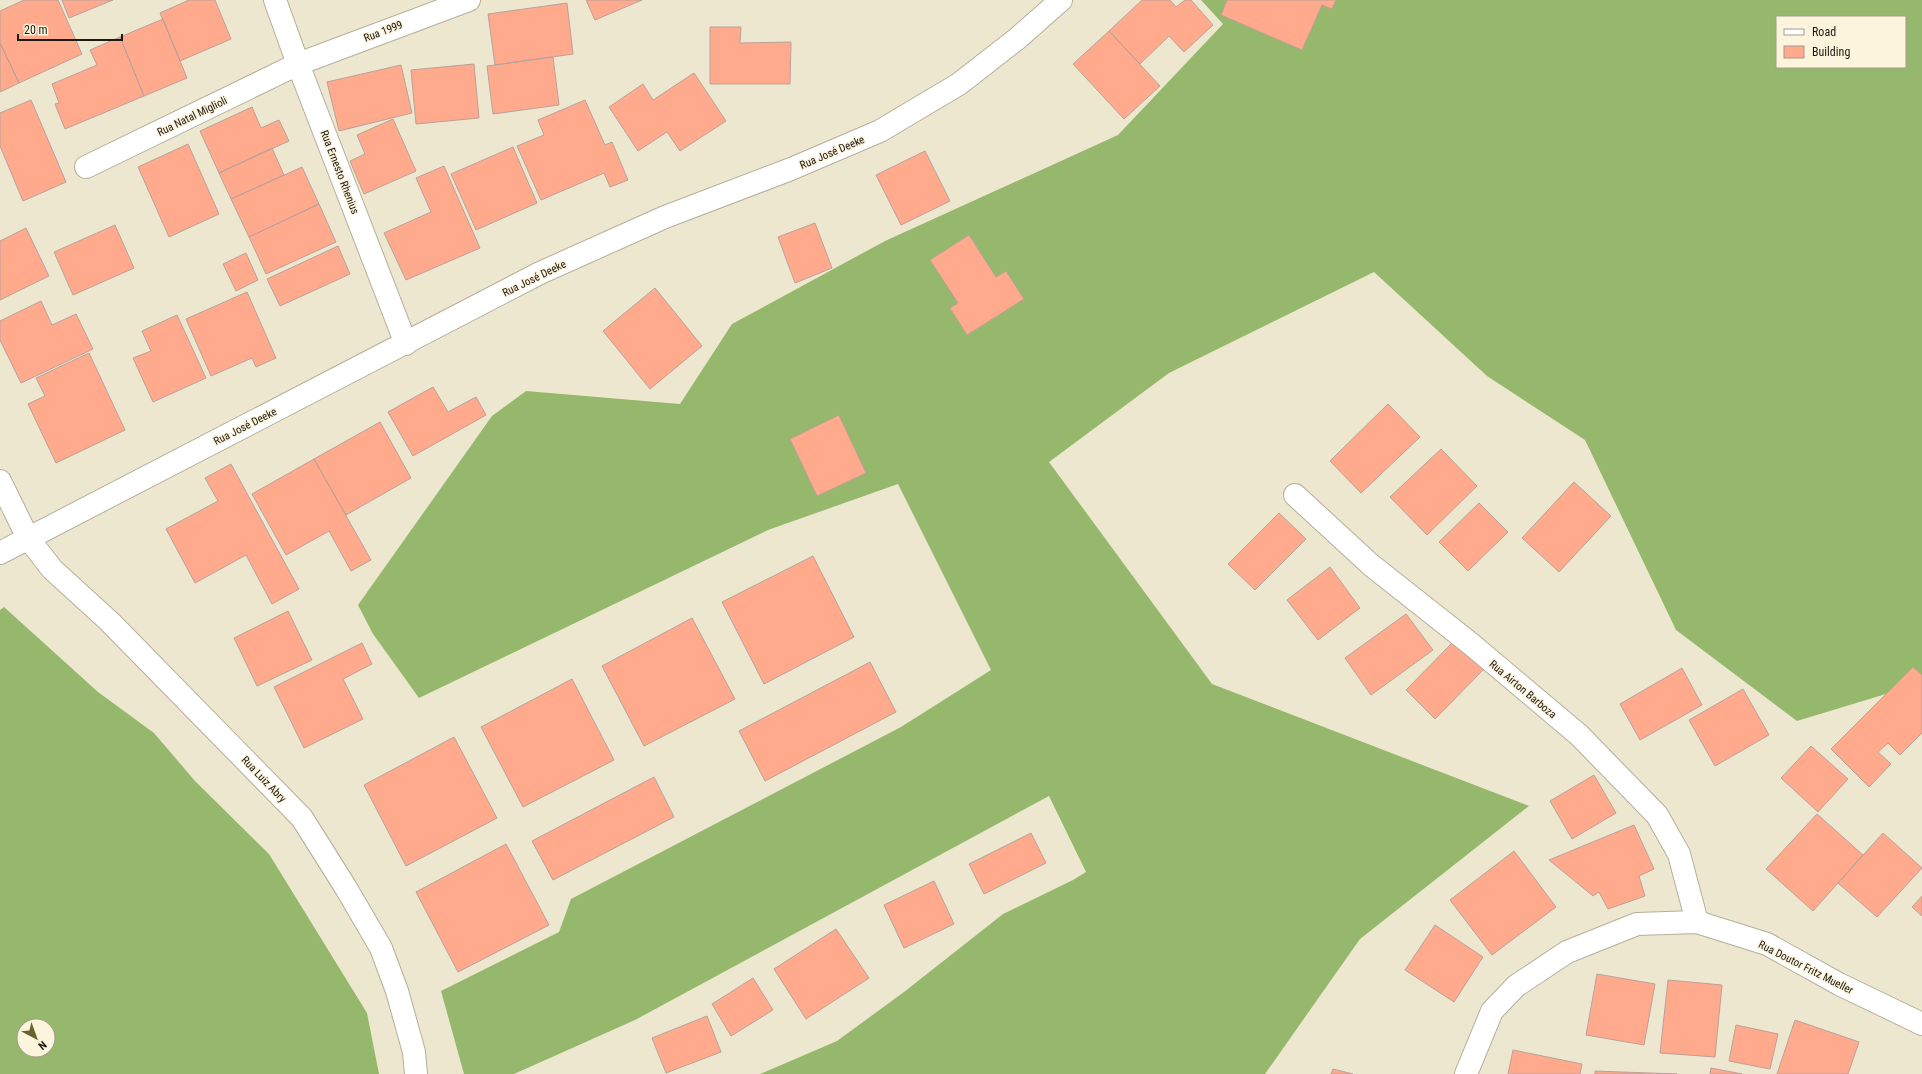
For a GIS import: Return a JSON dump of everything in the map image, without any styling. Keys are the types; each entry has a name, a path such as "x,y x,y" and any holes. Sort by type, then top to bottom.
{"street":[{"name":"Rua Ernesto Rhenius","path":"275,0 298,64 406,344"},
{"name":"Rua 1999","path":"298,64 469,0"},
{"name":"Rua José Deeke","path":"0,553 406,344 540,273 665,218 791,169 880,132 959,84 1018,38 1060,0"},
{"name":"Rua Natal Miglioli","path":"86,168 298,64"},
{"name":"Rua Luiz Abry","path":"0,481 28,538 52,569 110,622 302,818 346,888 381,948 397,991 414,1052 416,1074"},
{"name":"Rua Airton Barboza","path":"1296,495 1371,565 1471,644 1578,735 1657,814 1680,854 1697,922"},
{"name":"Rua Doutor Fritz Mueller","path":"1466,1074 1492,1011 1516,986 1567,952 1637,924 1697,922 1767,944 1839,984 1922,1024"}],"green space":[{"path":"1201,0 1922,0 1922,683 1797,721 1676,630 1585,440 1487,376 1374,272 1169,373 1049,462 1212,684 1529,806 1360,939 1265,1074 760,1074 837,1041 904,992 1003,914 1073,880 1086,872 1049,796 635,1020 514,1074 464,1074 441,991 559,932 571,899 901,727 991,670 898,484 768,530 419,698 373,634 358,605 492,416 526,391 680,404 732,324 885,241 1118,135 1223,24"},
{"path":"4,607 98,692 154,733 195,781 269,854 367,1013 379,1074 0,1074 0,610"}],"building":[{"path":"24,0 58,0 82,54 19,83 0,43 0,11"},
{"path":"62,0 113,0 69,18"},
{"path":"189,0 215,0 231,39 180,61 160,13"},
{"path":"586,0 642,0 595,20"},
{"path":"1142,0 1170,0 1176,7 1185,0 1191,0 1213,25 1184,52 1169,36 1140,64 1109,31"},
{"path":"1227,0 1336,0 1332,9 1322,5 1302,50 1221,15"},
{"path":"567,3 573,54 495,65 488,14"},
{"path":"163,19 187,78 144,96 120,37"},
{"path":"710,27 741,27 740,43 791,42 790,84 710,84"},
{"path":"1109,31 1160,86 1124,119 1073,64"},
{"path":"120,37 144,96 65,129 55,104 59,103 52,84 97,65 90,50"},
{"path":"0,43 19,83 0,92"},
{"path":"553,57 559,105 493,114 487,66"},
{"path":"474,64 479,118 416,124 411,70"},
{"path":"401,65 412,113 339,131 327,82"},
{"path":"694,73 726,121 680,151 667,132 638,151 609,107 643,84 653,100"},
{"path":"31,100 66,182 23,201 0,146 0,113"},
{"path":"585,100 605,145 612,142 628,180 610,187 604,173 541,200 517,146 544,135 538,120"},
{"path":"252,107 261,128 279,120 289,141 219,173 200,131"},
{"path":"393,119 416,171 364,194 350,161 365,154 357,135"},
{"path":"188,144 219,214 169,237 138,167"},
{"path":"513,147 537,203 476,230 451,174"},
{"path":"272,148 284,175 231,199 219,173"},
{"path":"925,151 950,201 901,225 876,175"},
{"path":"444,166 480,248 406,280 384,233 431,212 416,178"},
{"path":"302,167 319,204 249,237 231,199"},
{"path":"319,204 336,242 266,274 249,237"},
{"path":"815,223 832,268 795,283 778,237"},
{"path":"115,225 134,268 73,295 54,252"},
{"path":"26,228 49,276 0,300 0,241"},
{"path":"969,235 996,277 1006,271 1024,299 967,335 950,308 958,303 930,260"},
{"path":"338,246 350,274 280,306 267,279"},
{"path":"246,253 258,280 236,291 223,264"},
{"path":"655,288 702,346 650,389 603,331"},
{"path":"247,292 276,358 256,367 252,358 211,376 186,319"},
{"path":"41,301 52,325 76,314 93,349 21,383 0,340 0,321"},
{"path":"177,315 206,378 153,402 133,358 151,351 142,331"},
{"path":"89,353 125,430 56,463 28,404 45,396 36,378"},
{"path":"433,387 448,412 476,397 486,415 413,456 388,412"},
{"path":"1388,404 1420,437 1361,493 1330,461"},
{"path":"839,415 866,473 817,496 790,439"},
{"path":"380,422 411,478 346,515 314,459"},
{"path":"1441,449 1477,486 1427,535 1390,497"},
{"path":"314,459 371,560 351,571 329,531 286,555 252,494"},
{"path":"231,464 299,589 272,604 246,555 195,583 166,529 218,501 205,478"},
{"path":"1574,482 1611,516 1559,572 1522,538"},
{"path":"1479,503 1508,532 1468,571 1439,542"},
{"path":"1279,513 1306,539 1255,590 1228,564"},
{"path":"813,556 854,637 764,684 722,602"},
{"path":"1330,567 1360,608 1318,640 1287,600"},
{"path":"288,611 312,660 257,686 234,638"},
{"path":"1406,614 1433,650 1371,695 1345,658"},
{"path":"692,618 735,699 644,746 602,666"},
{"path":"1454,641 1484,669 1435,719 1406,690"},
{"path":"362,643 372,664 343,679 363,719 304,748 274,687"},
{"path":"870,662 896,712 765,781 739,731"},
{"path":"1913,667 1922,675 1922,733 1900,755 1888,743 1878,752 1891,764 1869,787 1831,749"},
{"path":"1682,668 1702,705 1640,740 1620,704"},
{"path":"572,679 614,760 523,807 481,727"},
{"path":"1743,689 1769,735 1715,766 1689,720"},
{"path":"454,737 497,818 406,866 364,785"},
{"path":"1811,746 1848,779 1818,812 1781,778"},
{"path":"1594,775 1616,813 1572,839 1550,801"},
{"path":"654,777 674,817 553,880 532,841"},
{"path":"1817,814 1863,855 1813,911 1766,869"},
{"path":"1634,825 1654,869 1639,876 1645,896 1608,909 1599,892 1593,896 1549,860"},
{"path":"1031,833 1046,863 984,894 969,864"},
{"path":"1883,833 1922,868 1877,917 1838,883"},
{"path":"506,844 549,925 458,972 416,892"},
{"path":"1514,851 1556,907 1492,955 1450,900"},
{"path":"934,881 954,924 904,948 884,905"},
{"path":"1922,896 1922,916 1912,907"},
{"path":"1435,925 1483,957 1454,1002 1405,970"},
{"path":"836,929 869,978 806,1019 774,969"},
{"path":"1597,974 1655,984 1644,1045 1586,1035"},
{"path":"753,978 773,1010 731,1036 712,1004"},
{"path":"1668,980 1722,985 1715,1057 1660,1053"},
{"path":"707,1016 721,1052 666,1073 652,1038"},
{"path":"1795,1020 1859,1042 1848,1074 1777,1074"},
{"path":"1736,1025 1778,1034 1770,1069 1729,1061"},
{"path":"1513,1050 1582,1064 1580,1074 1508,1074"},
{"path":"1711,1068 1742,1074 1710,1074"},
{"path":"1333,1069 1353,1074 1331,1074"},
{"path":"1595,1071 1677,1074 1595,1074"}]}
